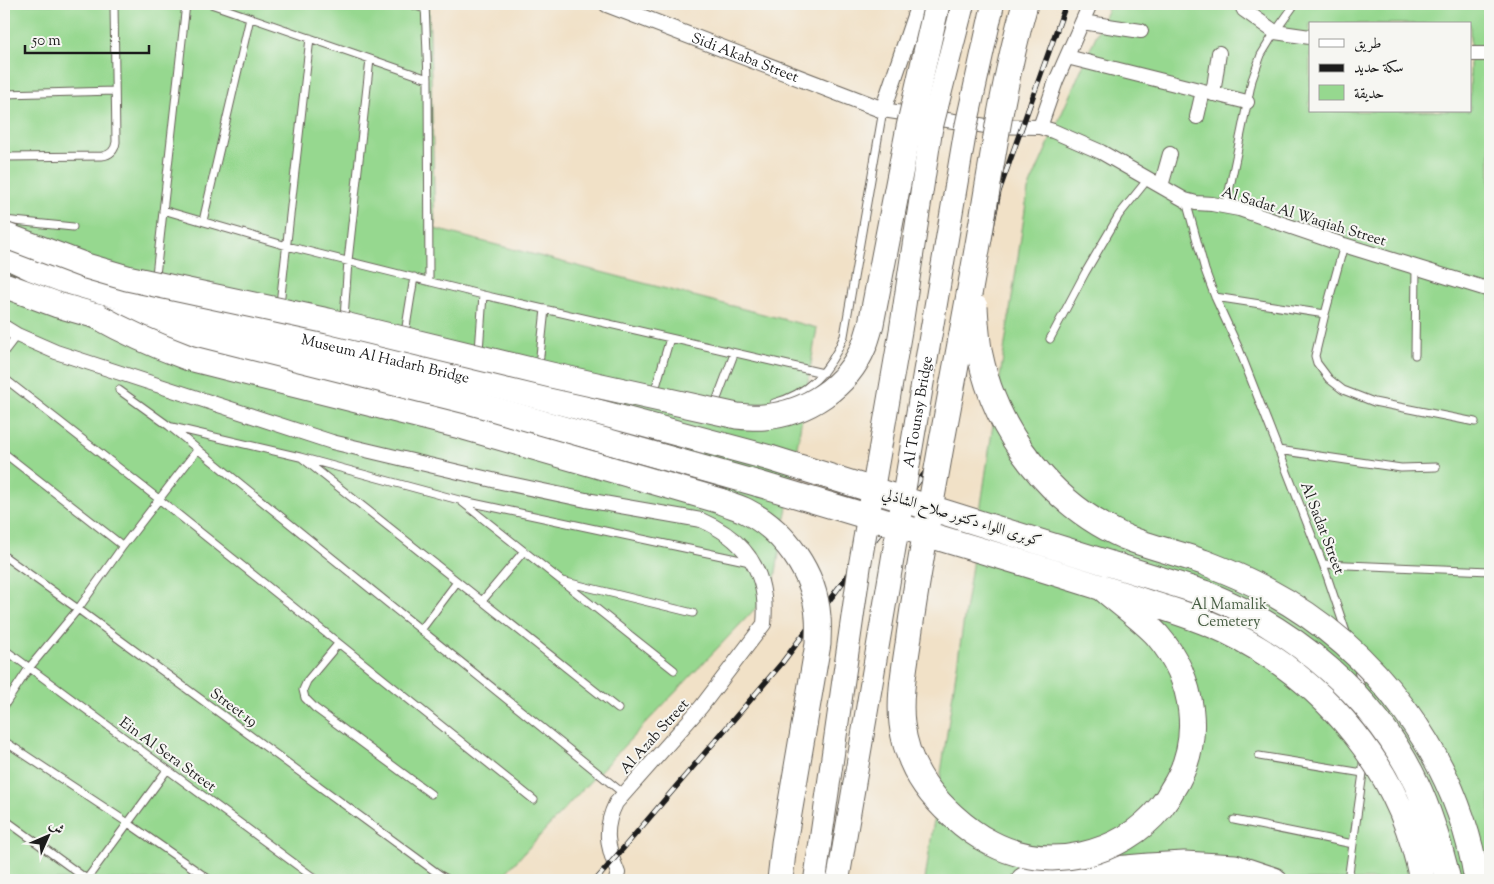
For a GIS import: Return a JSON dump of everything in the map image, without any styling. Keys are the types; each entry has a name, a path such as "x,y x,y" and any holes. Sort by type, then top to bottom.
{"highway":[{"path":"8,232 86,266 127,278 328,321 551,376 737,416 763,418 789,413 813,403 834,388 851,370 864,347 871,324 909,127 937,4"},
{"path":"815,880 860,564 932,130 962,4"},
{"name":"Al Tounsy Bridge","path":"838,880 966,127 993,4"},
{"path":"1026,4 1011,62 994,145 913,607 901,696 901,721 904,740 917,773 938,803 965,827 991,844 1021,854 1052,858 1083,855 1113,845 1140,828 1162,806 1179,780 1189,753 1192,720 1188,694 1180,670 1168,649 1156,634 1101,587"},
{"name":"Museum Al Hadarh Bridge","path":"4,255 48,274 130,299 474,379 770,458"},
{"path":"975,259 975,308 980,356 996,405 1026,459 1049,484 1096,522 1126,537 1203,562 1247,580 1294,606 1345,644 1389,690 1409,715 1426,742 1453,795 1463,824 1477,880"},
{"name":"Museum Al Hadarh Bridge","path":"4,285 58,305 97,316 467,402 759,484"},
{"path":"97,316 157,347 189,358 464,426 721,502 746,511 768,526 788,544 803,567 813,591 818,617 818,644 784,843 780,880"},
{"name":"كوبرى اللواء دكتور صلاح الشاذلي","path":"770,458 1154,576 1232,604 1264,622 1298,644 1328,668 1354,693 1377,720 1416,782 1433,825 1448,880"},
{"name":"كوبرى اللواء دكتور صلاح الشاذلي","path":"759,484 1101,587 1189,616 1224,630 1255,646 1281,663 1318,693 1351,729 1380,770 1393,794 1414,847 1422,880"},
{"path":"1024,880 1069,873 1184,864 1235,868 1274,880"}],"street":[{"name":"Sidi Akaba Street","path":"608,4 883,110"},
{"path":"883,110 919,4"},
{"path":"1040,127 1056,81 1090,4"},
{"path":"1240,4 1244,10 1275,32 1309,37"},
{"path":"1082,22 1141,31"},
{"path":"1197,116 1208,93 1218,53"},
{"path":"1472,54 1490,54"},
{"path":"1067,57 1247,102"},
{"name":"Al Sadat Al Waqiah Street","path":"883,110 986,126 1040,127 1101,152 1185,200 1226,206 1490,290"},
{"path":"1161,186 1170,154"},
{"path":"4,327 17,335 56,352 332,442 586,500 701,520 728,534 739,544 752,562"},
{"name":"Al Azab Street","path":"616,880 618,873 607,836 611,813 616,803 701,707 764,624 764,595 761,581 752,562"}],"lane":[{"path":"4,157 108,155 112,152 116,142 114,4"},
{"path":"156,275 186,4"},
{"path":"211,4 428,80"},
{"path":"410,4 425,7 428,80 429,281"},
{"path":"1226,206 1252,80 1261,55 1295,4"},
{"path":"203,221 250,18"},
{"path":"280,304 310,38"},
{"path":"344,318 348,261 370,59"},
{"path":"4,94 116,91"},
{"path":"767,405 796,395 809,386 823,373 838,351 844,336 883,110"},
{"path":"1050,339 1085,273 1119,215 1148,178"},
{"name":"Al Sadat Street","path":"1185,200 1205,270 1215,297 1239,348 1323,564 1357,662 1363,716"},
{"path":"162,210 287,246 414,278 734,354 823,373"},
{"path":"4,220 74,227"},
{"path":"4,226 8,232"},
{"path":"1344,245 1315,356 1317,363 1329,379 1343,390 1374,402 1474,422"},
{"path":"1415,355 1416,267"},
{"path":"148,272 166,277"},
{"path":"405,333 414,278"},
{"path":"223,291 606,379"},
{"path":"479,351 483,295"},
{"path":"1215,297 1325,314"},
{"path":"539,365 545,309"},
{"path":"4,352 17,335"},
{"path":"655,390 670,338"},
{"path":"715,404 734,354"},
{"path":"4,378 160,500 534,800"},
{"path":"645,388 724,405"},
{"path":"120,390 198,449 624,794"},
{"path":"169,426 300,457 459,500 752,562"},
{"path":"4,706 30,668 78,609 123,546 198,449"},
{"path":"1278,450 1401,468 1436,467"},
{"path":"4,452 123,546"},
{"path":"300,457 618,709"},
{"path":"459,500 674,670"},
{"path":"482,601 524,552"},
{"name":"Street 19","path":"4,556 448,880"},
{"path":"1323,564 1490,571"},
{"path":"559,580 693,613"},
{"path":"421,630 457,582"},
{"path":"338,644 307,681 303,690 305,698 315,708 431,794"},
{"name":"Ein Al Sera Street","path":"4,649 317,880"},
{"path":"1348,880 1363,773 1364,735"},
{"path":"4,741 210,880"},
{"path":"1259,756 1363,773"},
{"path":"4,818 87,880 167,770"},
{"path":"1234,820 1353,844"},
{"path":"1156,880 1166,873 1172,872"}],"green space":[{"path":"4,4 429,4 435,229 817,328 773,590 581,791 499,880 4,880"},
{"name":"Al Mamalik Cemetery","path":"1110,4 1490,4 1490,880 925,880 1028,190"}],"railway":[{"path":"596,880 782,663 949,441 999,191 1066,4"}]}
